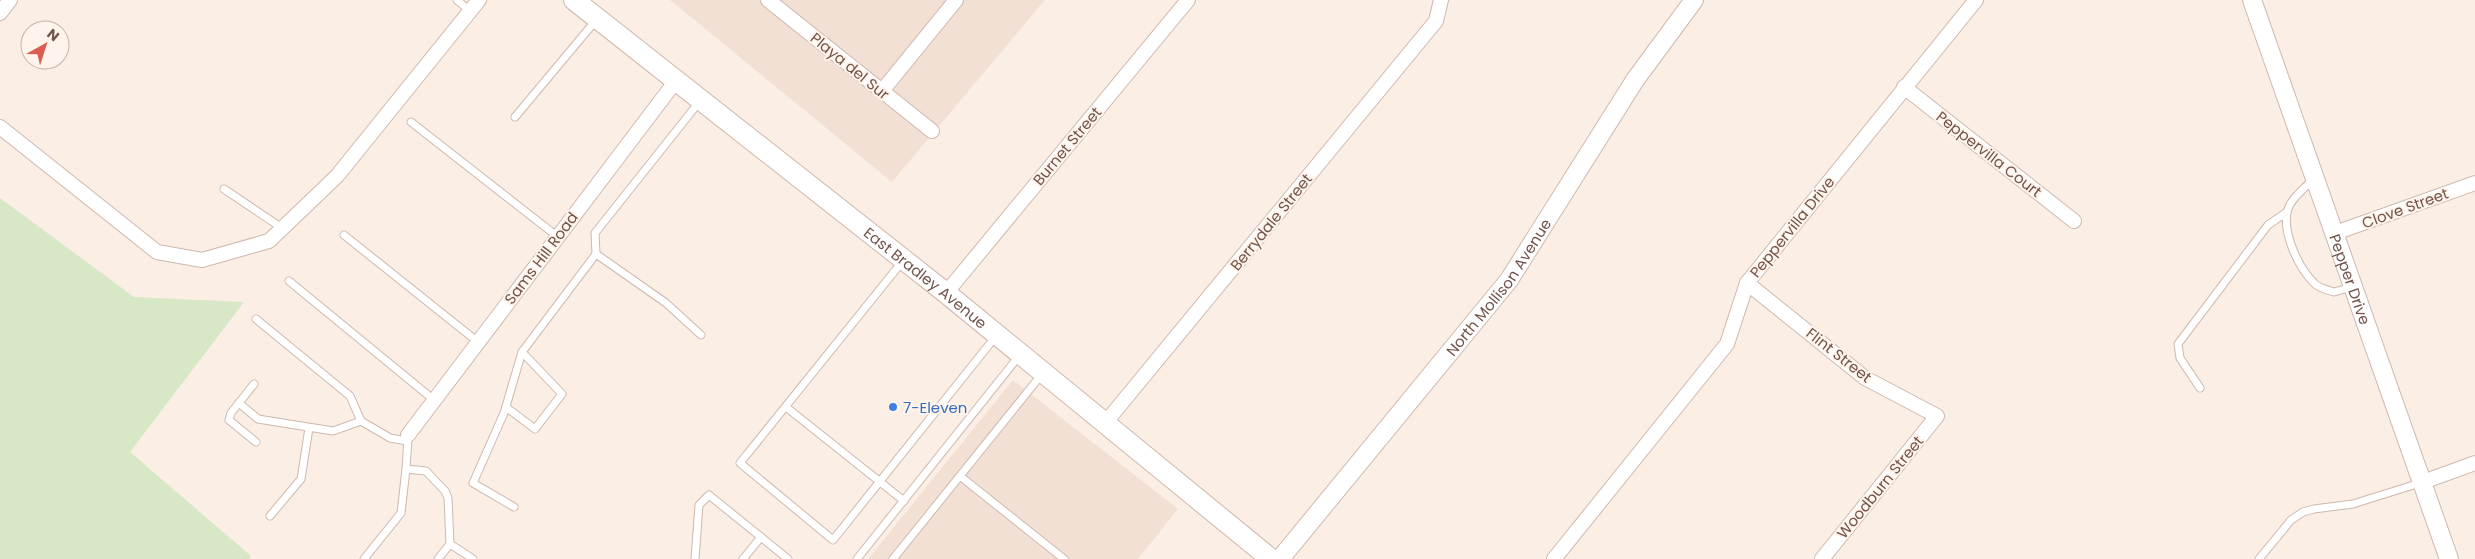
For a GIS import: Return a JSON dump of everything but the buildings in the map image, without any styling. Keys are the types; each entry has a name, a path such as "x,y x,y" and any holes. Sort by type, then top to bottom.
{"main road":[{"name":"East Bradley Avenue","path":"574,0 675,82 946,293 996,336 1106,422 1271,559"}],"street":[{"path":"0,13 10,0"},
{"name":"Playa del Sur","path":"768,0 783,5 932,132"},
{"path":"882,91 956,0"},
{"name":"Burnet Street","path":"946,293 1188,0"},
{"name":"Berrydale Street","path":"1106,422 1436,21 1441,0"},
{"name":"North Mollison Avenue","path":"1280,559 1509,280 1635,80 1694,0"},
{"name":"Peppervilla Drive","path":"1554,559 1727,344 1748,283 1904,86 1976,0"},
{"name":"Pepper Drive","path":"2252,0 2335,233 2420,482 2449,559"},
{"path":"0,127 157,252 202,260 269,241 337,176 474,5"},
{"name":"Sams Hill Road","path":"408,438 434,400 675,82"},
{"name":"Peppervilla Court","path":"1904,86 2074,221"},
{"name":"Clove Street","path":"2335,233 2475,183"},
{"name":"Flint Street","path":"1748,283 1865,378 1937,416"},
{"name":"Woodburn Street","path":"1822,559 1937,416"},
{"path":"2420,482 2475,463"}],"lane":[{"path":"457,0 474,5"},
{"path":"515,117 598,19"},
{"path":"514,506 472,483 506,407 522,352 596,254 595,232 700,101"},
{"path":"411,122 558,237"},
{"path":"2200,388 2180,358 2178,344 2268,225 2287,212 2296,197 2315,177"},
{"path":"224,189 282,228"},
{"path":"2287,212 2289,238 2302,267 2315,284 2334,292 2353,286"},
{"path":"344,235 478,342"},
{"path":"596,254 666,303 702,334"},
{"path":"904,260 740,464 833,540 996,336"},
{"path":"289,281 434,400"},
{"path":"256,319 350,396 361,421 390,438 408,438 401,513 364,559"},
{"path":"506,407 535,429 562,394 522,352"},
{"path":"857,559 1021,354"},
{"path":"893,559 1044,372"},
{"path":"254,384 231,413 229,420 256,442"},
{"path":"239,403 258,419 334,432 361,421"},
{"path":"786,407 904,501"},
{"path":"270,516 301,479 309,428"},
{"path":"406,469 426,471 446,491 450,544 438,559"},
{"path":"960,476 1064,559"},
{"path":"2259,559 2288,524 2303,512 2314,508 2353,504 2420,482"},
{"path":"694,559 699,505 709,495 788,559"},
{"path":"743,559 761,537"},
{"path":"450,544 473,559"}],"shaded area":[{"path":"670,0 1045,0 892,182"},
{"path":"1013,380 1178,509 1138,559 868,559"}],"green space":[{"path":"0,198 134,297 244,302 130,452 251,556 249,559 0,559"}],"place":[{"name":"7-Eleven","path":"893,407"}]}
